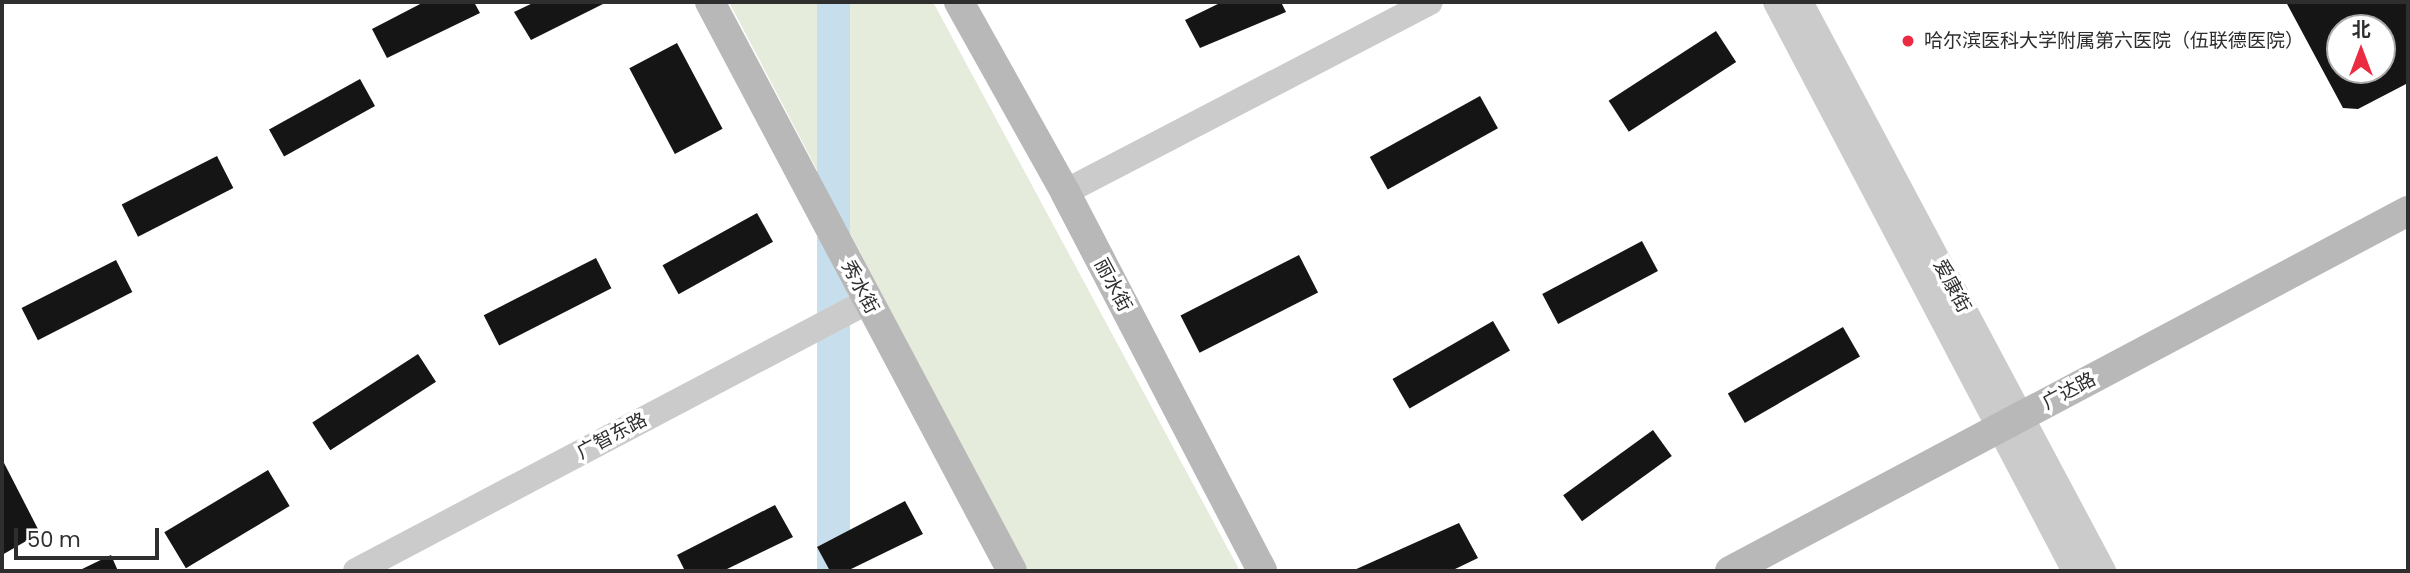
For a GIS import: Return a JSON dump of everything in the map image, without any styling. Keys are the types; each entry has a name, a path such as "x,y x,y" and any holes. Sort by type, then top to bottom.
{"main road":[{"name":"秀水街","path":"710,2 1012,571"},
{"name":"丽水街","path":"958,2 1065,192 1262,571"},
{"name":"广达路","path":"1767,571 2014,429 2408,211"},
{"name":"广达路","path":"1730,571 2408,231"}],"street":[{"path":"1065,192 1430,2"},
{"name":"爱康街","path":"1776,2 2014,429 2103,571"},
{"name":"爱康街","path":"1800,2 2014,429 2075,571"},
{"name":"广智东路","path":"356,571 868,301"}],"green space":[{"path":"729,2 933,2 1240,571 1027,571"}],"water":[{"path":"817,2 850,2 850,571 817,571"}],"building":[{"path":"424,2 474,2 480,13 387,58 372,29"},
{"path":"535,2 607,2 531,40 514,12"},
{"path":"1222,2 1281,2 1286,12 1200,48 1185,20"},
{"path":"2286,2 2408,2 2408,83 2358,109 2343,108 2330,84 2396,84 2396,14 2326,14 2326,76"},
{"path":"1716,31 1736,62 1629,132 1609,101"},
{"path":"677,43 723,129 675,154 629,68"},
{"path":"360,79 375,106 284,157 269,129"},
{"path":"1480,96 1498,128 1388,189 1370,157"},
{"path":"217,156 233,188 138,237 122,205"},
{"path":"757,213 773,242 679,294 663,265"},
{"path":"1642,241 1658,271 1558,324 1542,294"},
{"path":"1299,255 1318,292 1200,353 1180,315"},
{"path":"596,258 611,288 499,345 484,315"},
{"path":"116,260 132,292 38,340 22,308"},
{"path":"1493,321 1510,350 1410,408 1393,379"},
{"path":"1843,327 1860,356 1745,423 1728,394"},
{"path":"418,354 436,382 330,450 312,423"},
{"path":"1653,430 1672,456 1582,521 1563,495"},
{"path":"2,459 40,533 2,555"},
{"path":"268,470 290,506 186,568 164,532"},
{"path":"905,501 923,534 847,571 830,571 817,547"},
{"path":"775,505 793,537 723,571 685,571 677,555"},
{"path":"1459,523 1478,558 1451,571 1352,571"},
{"path":"111,555 118,571 78,571"}],"place":[{"name":"哈尔滨医科大学附属第六医院（伍联德医院）","path":"1908,41"}]}
